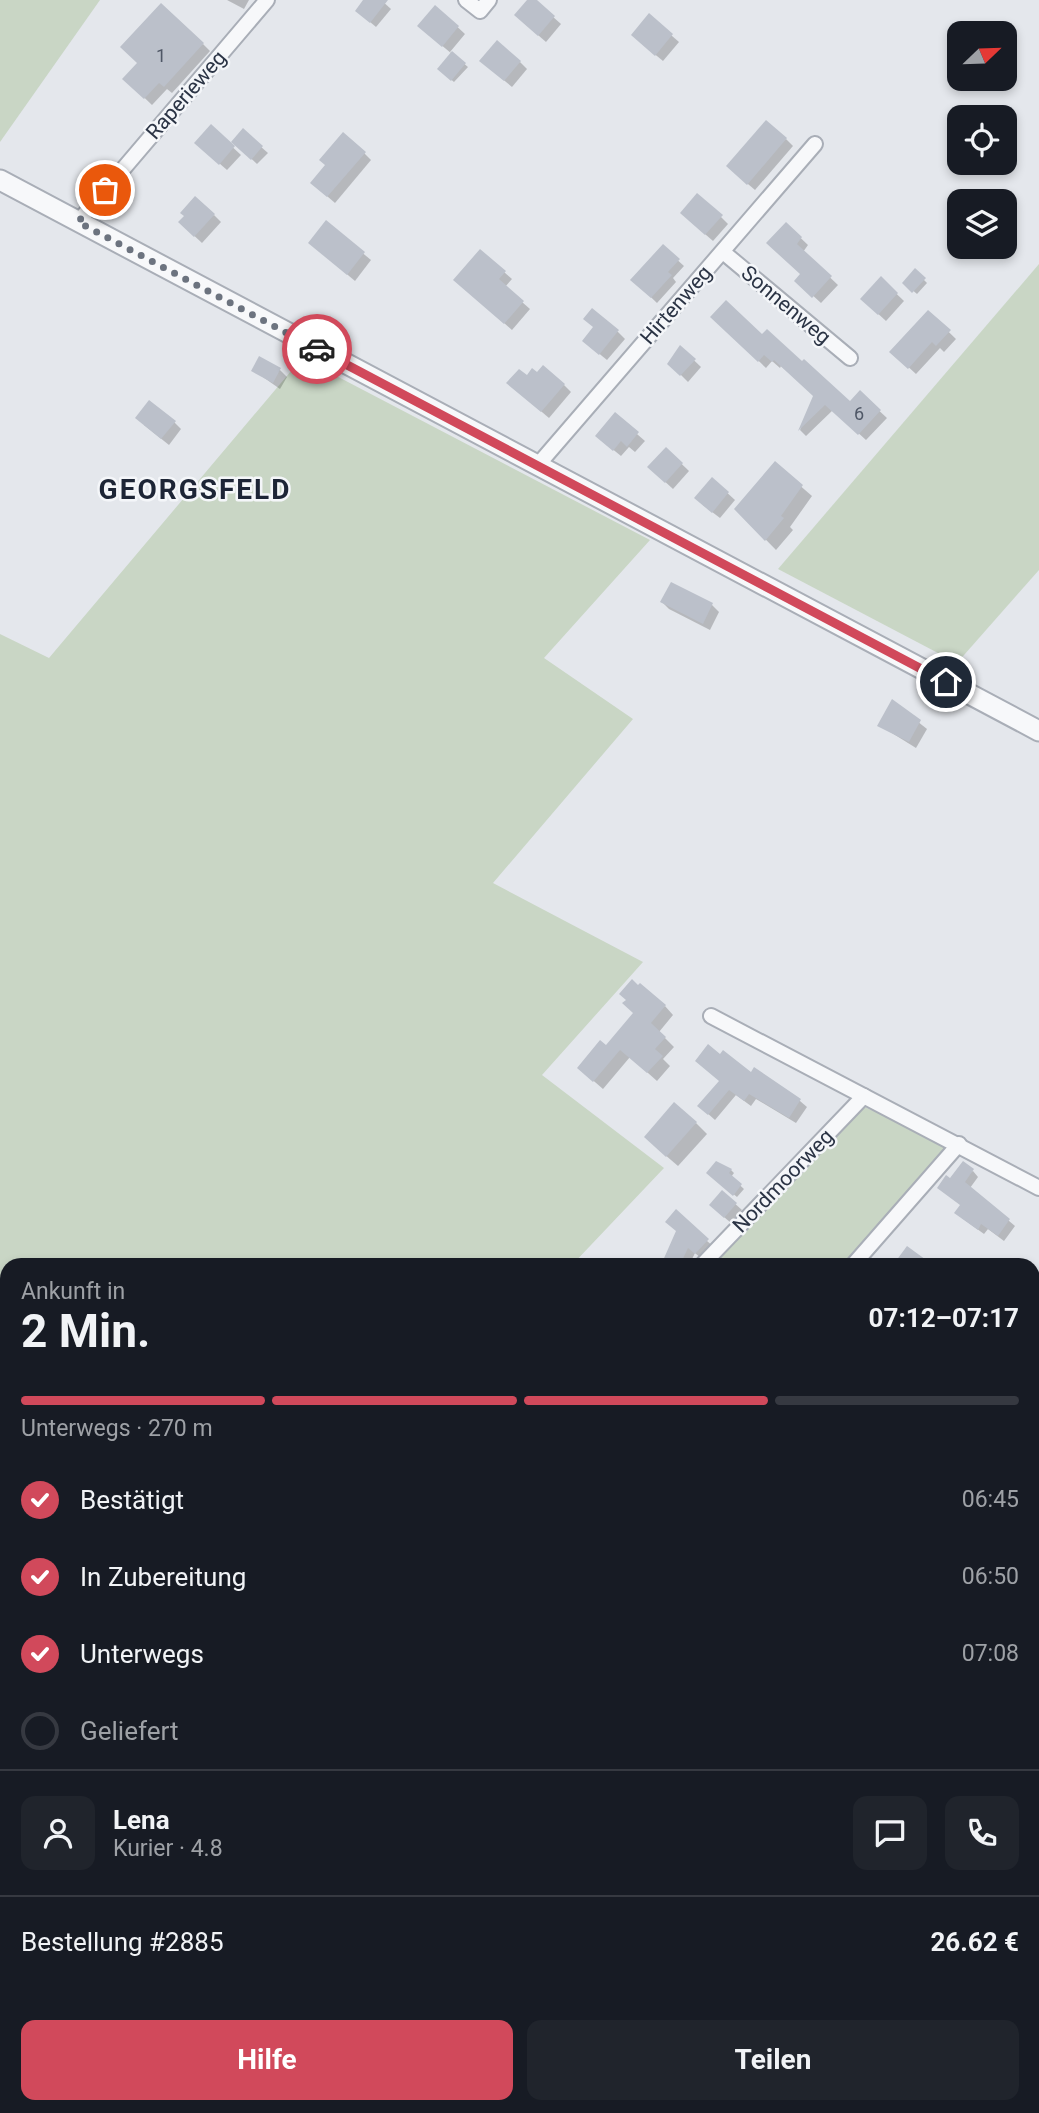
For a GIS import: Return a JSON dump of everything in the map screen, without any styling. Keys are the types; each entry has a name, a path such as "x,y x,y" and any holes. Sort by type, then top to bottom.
{"street":[{"name":"Raperieweg","path":"78,222 267,0"},
{"path":"466,0 480,11 489,0"},
{"name":"Hirtenweg","path":"537,466 815,144"},
{"path":"0,180 1039,732"},
{"name":"Sonnenweg","path":"723,251 850,358"},
{"path":"712,1016 1039,1188"},
{"name":"Nordmoorweg","path":"709,1258 864,1096"},
{"path":"859,1258 958,1144"}],"green space":[{"path":"0,0 100,0 0,142"},
{"path":"1039,264 1039,570 957,663 778,569"},
{"path":"302,358 650,540 544,658 633,719 493,883 643,962 542,1075 664,1168 579,1258 0,1258 0,634 49,658"},
{"path":"860,1105 951,1146 852,1258 718,1258"}],"building":[{"path":"363,0 388,0 370,23 355,11"},
{"path":"527,0 537,0 555,16 538,36 514,15"},
{"path":"161,3 204,43 164,87 159,83 144,99 122,79 137,63 120,47"},
{"path":"435,5 459,26 442,47 417,26"},
{"path":"649,13 673,34 655,56 631,35"},
{"path":"497,40 521,61 504,81 479,61"},
{"path":"452,51 466,63 451,81 437,69"},
{"path":"766,120 787,138 747,185 726,166"},
{"path":"211,124 235,146 219,165 194,143"},
{"path":"243,128 263,146 251,160 231,142"},
{"path":"343,132 366,152 327,197 310,183 325,165 319,160"},
{"path":"697,193 723,215 705,235 680,213"},
{"path":"195,196 215,214 194,237 178,222 184,216 180,213"},
{"path":"326,220 365,252 347,275 308,243"},
{"path":"786,222 802,237 797,244 832,276 812,298 794,281 800,274 766,243"},
{"path":"663,244 680,259 668,272 672,275 651,298 630,280"},
{"path":"480,249 506,271 499,279 524,301 504,324 453,280"},
{"path":"915,268 926,278 912,293 902,283"},
{"path":"881,276 898,293 878,315 860,299"},
{"path":"726,300 762,334 767,329 850,401 860,390 881,410 858,435 825,405 798,431 813,396 774,360 772,362 764,355 758,362 710,317"},
{"path":"592,308 619,330 599,355 582,341 593,327 583,319"},
{"path":"928,310 951,330 936,346 932,342 908,369 889,352"},
{"path":"680,345 696,359 680,376 667,364"},
{"path":"259,356 281,368 273,383 251,371"},
{"path":"543,365 565,384 541,412 506,383 519,369 527,375 532,368 537,372"},
{"path":"149,400 176,421 161,439 135,418"},
{"path":"615,412 639,432 627,447 621,441 613,451 595,436"},
{"path":"666,447 683,463 665,483 647,467"},
{"path":"775,461 803,485 781,516 784,518 765,541 734,509"},
{"path":"712,477 729,492 712,513 694,498"},
{"path":"671,582 713,603 703,624 660,602"},
{"path":"892,699 921,720 909,742 877,726"},
{"path":"632,979 666,1005 651,1023 666,1037 655,1049 663,1056 647,1073 620,1050 593,1082 577,1068 600,1040 606,1045 633,1013 622,1003 626,1000 619,994"},
{"path":"708,1044 720,1054 723,1050 751,1072 754,1067 801,1099 789,1118 749,1094 744,1101 729,1090 708,1115 697,1106 719,1081 695,1061"},
{"path":"674,1102 697,1122 666,1157 644,1137"},
{"path":"716,1161 732,1169 729,1173 742,1184 733,1196 706,1173"},
{"path":"963,1161 974,1169 965,1182 1010,1219 998,1236 981,1224 978,1230 954,1213 960,1205 937,1188 946,1175 950,1178"},
{"path":"722,1190 737,1203 724,1218 709,1205"},
{"path":"676,1209 709,1239 695,1254 688,1248 683,1258 664,1258 676,1231 665,1222"},
{"path":"907,1246 923,1258 898,1258"}],"way so far":[{"path":"105,190 78,222 317,349"}],"district":[{"name":"GEORGSFELD","path":"195,489"}],"route":[{"path":"317,349 946,682"}]}
